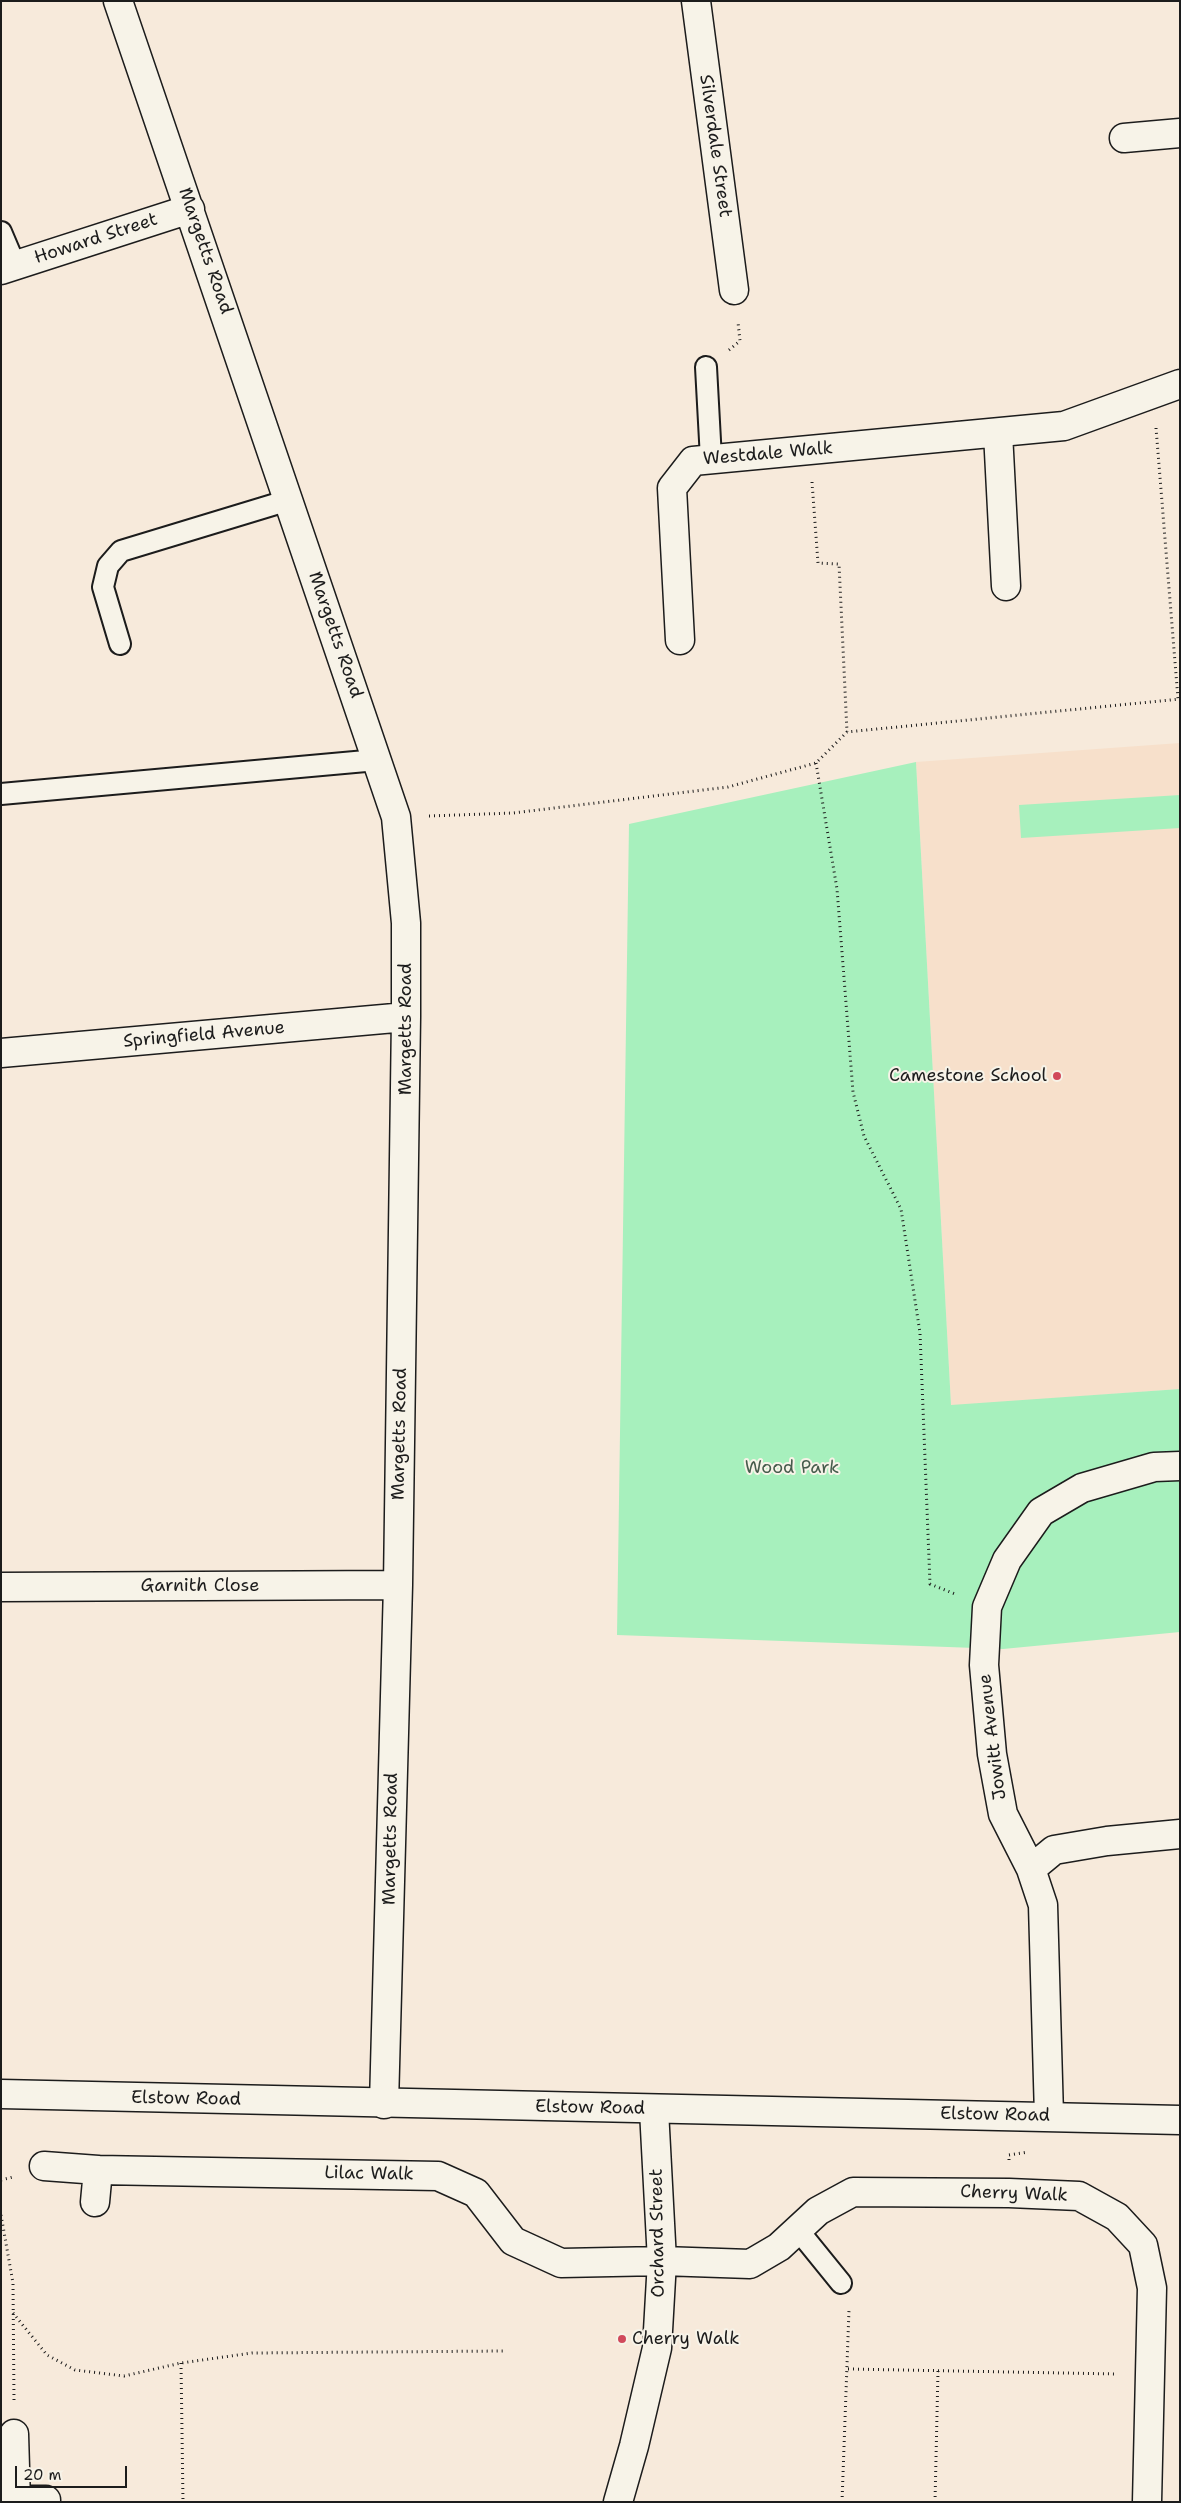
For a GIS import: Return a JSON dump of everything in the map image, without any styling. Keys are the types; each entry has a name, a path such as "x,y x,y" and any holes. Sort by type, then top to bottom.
{"street":[{"name":"Margetts Road","path":"118,1 396,817 406,923 406,1018 398,1585 384,2104"},
{"name":"Silverdale Street","path":"696,1 734,290"},
{"path":"1124,138 1180,133"},
{"name":"Howard Street","path":"8,267 190,209"},
{"name":"Westdale Walk","path":"680,640 672,488 693,461 1064,426 1180,384"},
{"path":"998,433 1006,586"},
{"name":"Springfield Avenue","path":"1,1053 406,1018"},
{"name":"Jowitt Avenue","path":"1050,2116 1043,1905 1031,1869 1003,1814 992,1754 984,1665 987,1607 1007,1560 1042,1512 1082,1488 1154,1468 1180,1466"},
{"name":"Garnith Close","path":"1,1587 398,1585"},
{"path":"1031,1869 1054,1850 1107,1841 1180,1834"},
{"name":"Elstow Road","path":"1,2094 654,2110 1050,2116 1180,2120"},
{"name":"Orchard Street","path":"618,2502 634,2446 657,2348 662,2261 654,2110"},
{"name":"Lilac Walk","path":"44,2166 98,2170 438,2176 476,2193 513,2241 561,2263 662,2261"},
{"path":"95,2202 98,2170"},
{"name":"Cherry Walk","path":"662,2261 750,2264 779,2247 818,2211 853,2192 1009,2193 1079,2196 1117,2217 1143,2245 1152,2288 1147,2502"},
{"path":"14,2434 16,2501 46,2500"}],"lane":[{"path":"1,232 8,267"},
{"path":"706,367 711,460"},
{"path":"120,644 103,587 108,566 121,551 289,500"},
{"path":"1,794 377,760"},
{"path":"798,2230 841,2283"}],"path":[{"path":"706,367 740,341 734,290"},
{"path":"396,817 513,813 728,787 816,763 847,732 1179,699 1153,393"},
{"path":"810,450 818,563 839,564 847,732"},
{"path":"816,763 837,889 852,1092 864,1136 901,1209 920,1334 930,1584 987,1607"},
{"path":"1009,2193 1009,2156 1050,2149 1050,2116"},
{"path":"1,2215 13,2283 14,2405"},
{"path":"841,2283 850,2315 842,2502"},
{"path":"13,2313 47,2354 75,2370 124,2376 181,2363 252,2352 503,2351"},
{"path":"181,2363 183,2502"},
{"path":"848,2369 1150,2374"},
{"path":"935,2502 938,2371"}],"shaded area":[{"name":"Camestone School","path":"1180,743 1180,1389 951,1406 916,762"}],"green space":[{"name":"Wood Park","path":"916,762 951,1405 1180,1389 1180,1632 1003,1649 617,1635 629,824"},
{"path":"1180,795 1180,828 1021,838 1019,805"}],"place":[{"name":"Camestone School","path":"1057,1076"},
{"name":"Cherry Walk","path":"622,2339"}]}
